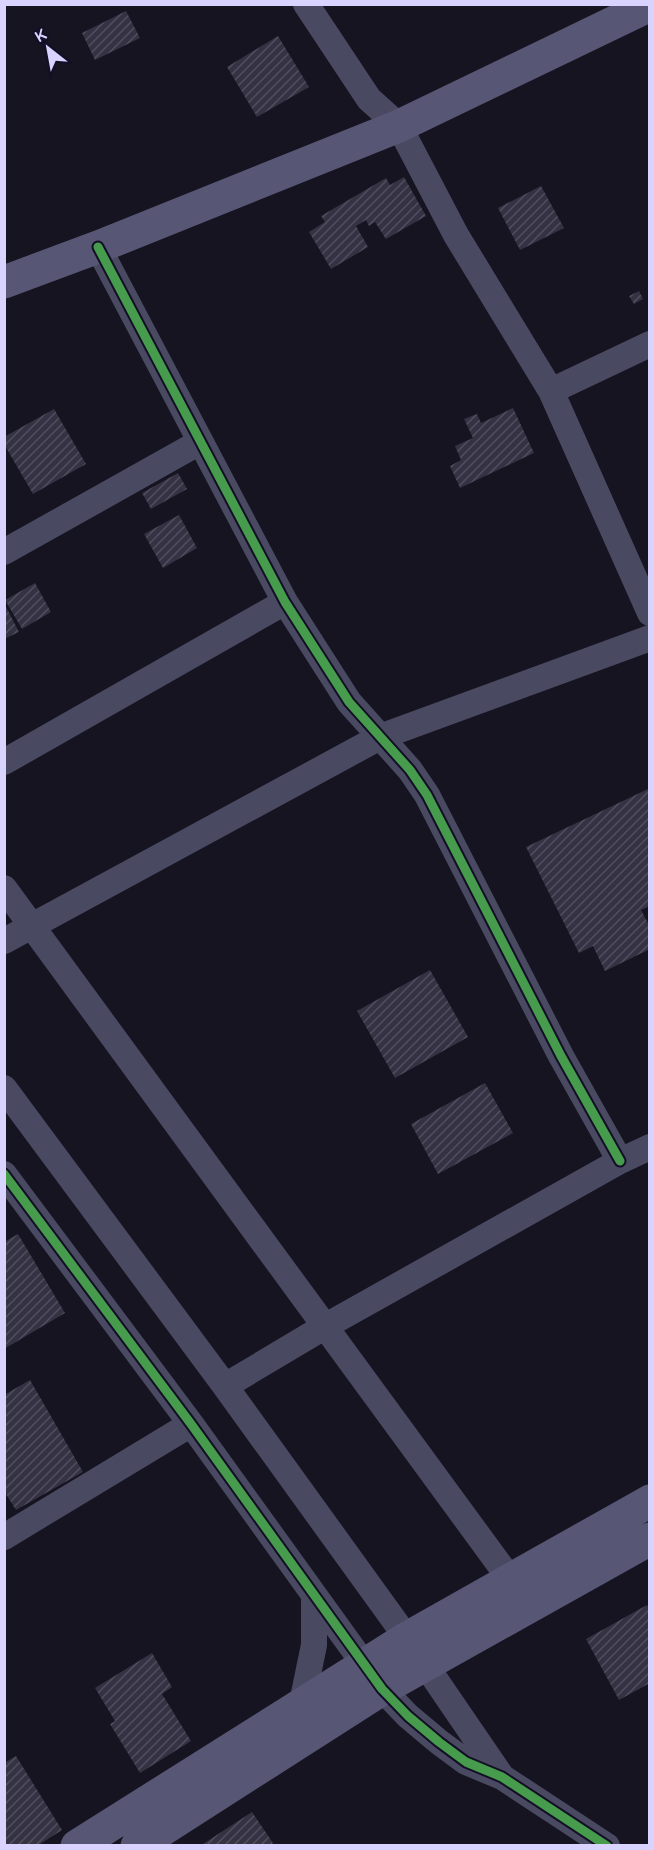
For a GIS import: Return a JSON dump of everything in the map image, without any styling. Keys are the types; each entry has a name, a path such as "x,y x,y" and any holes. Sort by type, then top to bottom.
{"street":[{"path":"306,4 369,99 399,126 456,235 551,391 650,613"},
{"path":"4,282 98,247 399,126 650,5"},
{"path":"98,247 285,602 349,702 410,770 426,795 561,1056 620,1161"},
{"path":"551,391 650,344"},
{"path":"4,552 200,442"},
{"path":"4,762 285,602"},
{"path":"4,941 380,737 650,638"},
{"path":"4,888 510,1579"},
{"path":"4,1088 225,1386 407,1638 502,1777"},
{"path":"225,1386 324,1327 620,1161 650,1147"},
{"path":"4,1174 191,1424 374,1677 408,1716 439,1743 466,1762 502,1777 607,1845"},
{"path":"4,1537 191,1424"},
{"path":"137,1845 374,1677 407,1638 650,1501"},
{"path":"77,1845 302,1704 374,1677 425,1665 650,1539"},
{"path":"302,1704 314,1645 314,1595"}],"building":[{"path":"126,11 140,38 95,60 82,33"},
{"path":"278,36 309,87 257,117 227,67"},
{"path":"404,177 426,216 386,239 375,222 369,226 366,220 356,226 368,247 331,269 309,232 325,222 321,216 386,178 390,185"},
{"path":"541,186 564,228 520,250 498,208"},
{"path":"639,291 643,299 634,304 629,296"},
{"path":"513,408 534,453 460,488 450,466 461,460 455,446 473,438 464,419 477,414 481,423"},
{"path":"54,409 86,464 33,494 4,444 4,437"},
{"path":"178,473 187,489 151,509 142,493"},
{"path":"179,515 197,548 163,568 144,534"},
{"path":"35,583 51,612 22,629 5,600"},
{"path":"4,603 19,632 4,639"},
{"path":"650,788 650,906 641,910 650,927 650,949 605,971 593,946 579,953 526,847"},
{"path":"430,970 468,1037 395,1078 357,1011"},
{"path":"485,1083 513,1133 438,1174 411,1124"},
{"path":"18,1234 65,1313 4,1349 4,1242"},
{"path":"30,1380 83,1472 16,1510 4,1491 4,1395"},
{"path":"647,1605 650,1610 650,1683 619,1700 586,1639"},
{"path":"152,1653 172,1687 162,1694 191,1741 140,1773 110,1724 115,1721 95,1688"},
{"path":"16,1756 62,1830 37,1846 4,1846 4,1763"},
{"path":"252,1812 273,1843 269,1846 204,1846 203,1844"}],"cycle path":[{"path":"98,247 285,602 349,702 410,770 427,795 561,1056 620,1161"},
{"path":"4,1174 191,1424 382,1689 408,1716 466,1762 502,1777 607,1846"}]}
